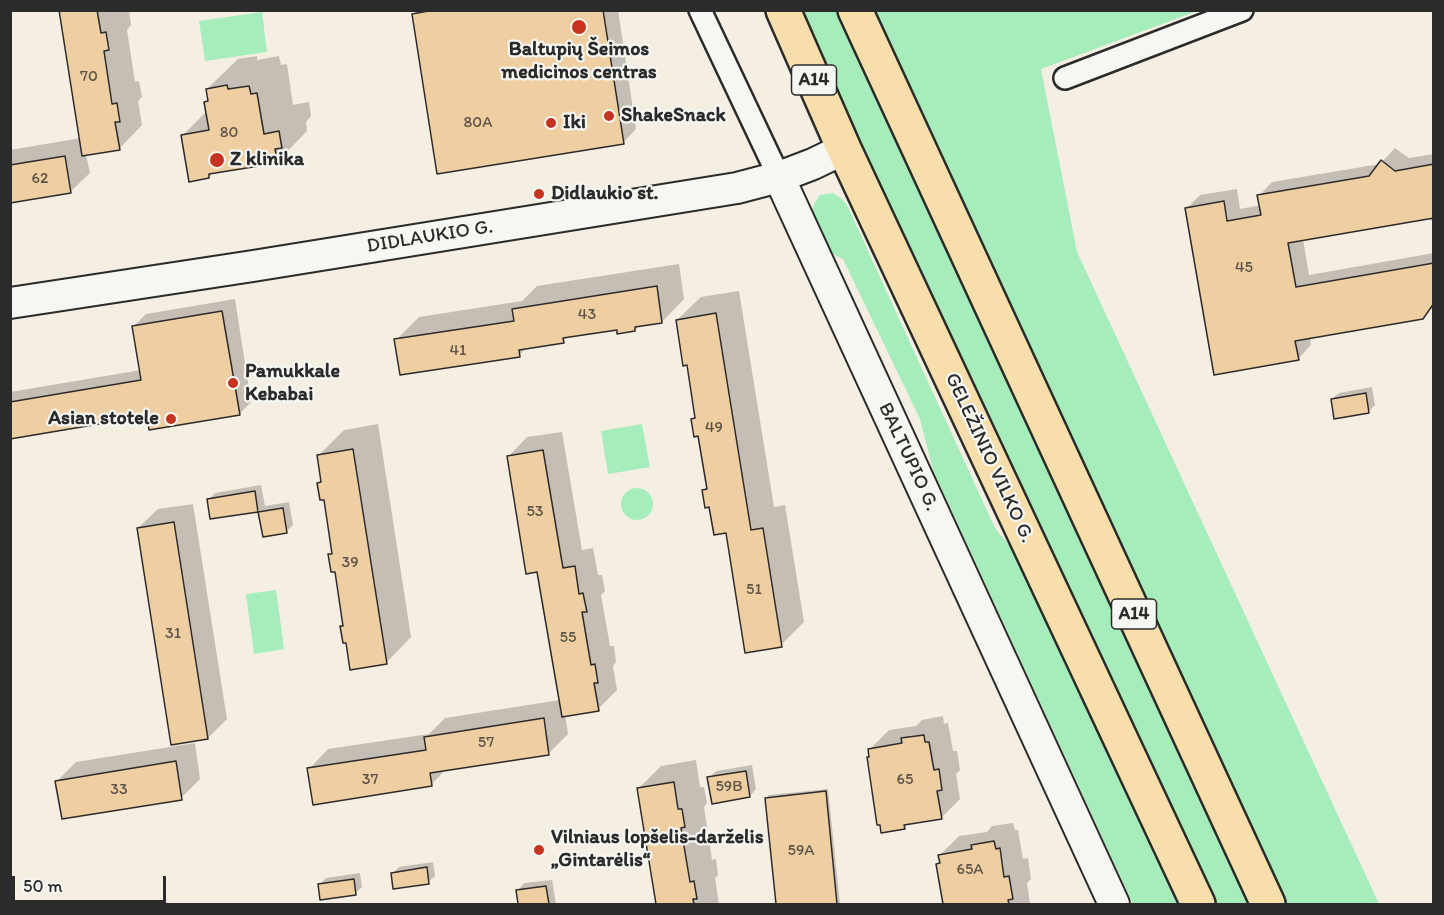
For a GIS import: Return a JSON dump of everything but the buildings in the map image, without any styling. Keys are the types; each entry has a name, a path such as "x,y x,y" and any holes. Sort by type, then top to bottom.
{"highway":[{"name":"GELEŽINIO VILKO G.","path":"783,10 844,149 1198,904"},
{"name":"A14","path":"855,10 1268,904"}],"street":[{"name":"BALTUPIO G.","path":"700,10 1114,904"},
{"path":"1065,78 1242,10"},
{"name":"DIDLAUKIO G.","path":"10,303 737,188 779,177 844,149"}],"green space":[{"path":"801,11 841,11 1254,904 1212,904"},
{"path":"874,11 1197,11 1041,69 1077,252 1379,904 1282,904 988,266"},
{"path":"262,12 267,52 205,61 199,21"},
{"path":"833,193 847,205 995,528 1024,563 1181,904 1133,904 933,470 920,419 843,259 830,253 812,213 814,204 820,195"},
{"path":"642,424 650,467 608,474 601,431"},
{"path":"637,488 648,493 653,504 648,515 637,520 626,515 621,504 626,493"},
{"path":"276,590 284,649 254,654 246,594"}],"place":[{"name":"Baltupių Šeimos medicinos centras","path":"579,27"},
{"name":"ShakeSnack","path":"609,116"},
{"name":"Iki","path":"551,123"},
{"name":"Z klinika","path":"217,160"},
{"name":"Didlaukio st.","path":"539,194"},
{"name":"Pamukkale Kebabai","path":"233,383"},
{"name":"Asian stotele","path":"171,419"},
{"name":"Vilniaus lopšelis-darželis „Gintarėlis“","path":"539,850"}]}
